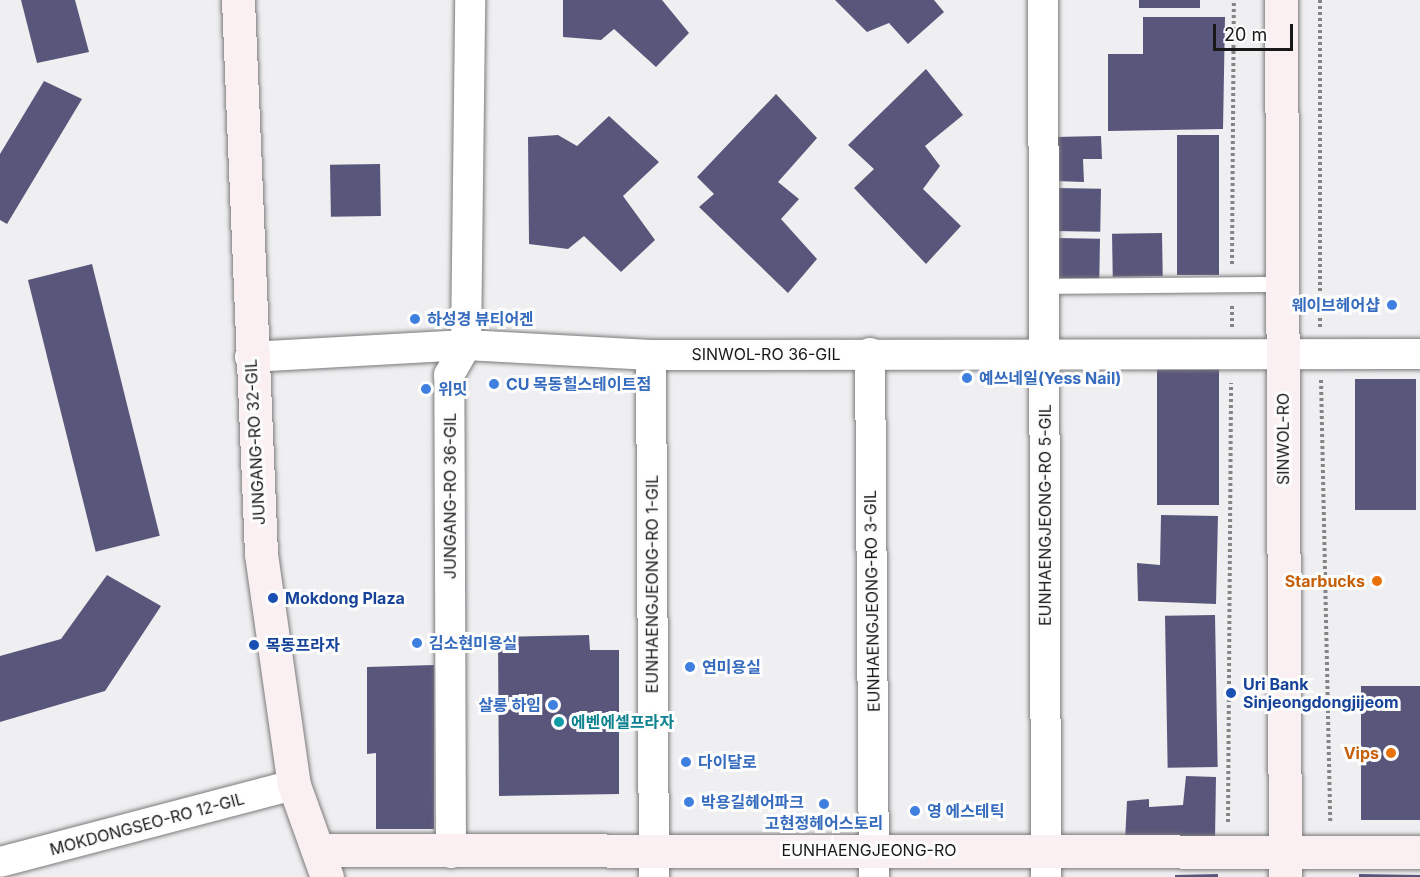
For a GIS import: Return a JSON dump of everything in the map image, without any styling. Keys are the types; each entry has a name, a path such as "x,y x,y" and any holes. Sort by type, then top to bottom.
{"street":[{"name":"JUNGANG-RO 32-GIL","path":"238,0 250,357 261,554 294,785 322,864"},
{"name":"JUNGANG-RO 36-GIL","path":"451,853 449,375 466,345 470,0"},
{"name":"EUNHAENGJEONG-RO 5-GIL","path":"1044,0 1046,863"},
{"name":"SINWOL-RO","path":"1281,0 1285,863"},
{"name":"SINWOL-RO 36-GIL","path":"250,357 466,345 651,355 1045,351 1283,351 1420,354"},
{"name":"EUNHAENGJEONG-RO 3-GIL","path":"870,353 874,863"},
{"name":"EUNHAENGJEONG-RO 1-GIL","path":"651,355 654,863"},
{"name":"MOKDONGSEO-RO 12-GIL","path":"0,862 294,785"},
{"name":"EUNHAENGJEONG-RO","path":"322,864 451,853 654,863 1046,863 1228,849 1285,863 1330,850 1420,852"}],"lane":[{"path":"1045,286 1282,284"}],"path":[{"path":"1228,849 1234,0"},
{"path":"1320,0 1320,352 1330,850"}],"building":[{"path":"21,0 75,0 89,52 37,63"},
{"path":"563,0 662,0 689,33 656,67 614,29 601,40 563,37"},
{"path":"835,0 934,0 944,12 908,44 889,23 867,32"},
{"path":"1139,0 1200,0 1200,8 1139,8"},
{"path":"1143,17 1225,17 1223,129 1108,131 1108,54 1143,54"},
{"path":"926,69 963,115 925,146 940,166 923,189 961,226 926,264 854,188 874,169 848,145"},
{"path":"44,81 82,99 7,224 0,220 0,154"},
{"path":"776,94 817,138 778,182 799,199 781,219 817,259 788,293 699,207 714,194 697,177"},
{"path":"609,116 659,162 623,196 655,240 621,272 584,236 568,249 529,244 528,137 558,135 577,146"},
{"path":"1177,135 1219,135 1219,275 1177,275"},
{"path":"1101,136 1102,159 1083,159 1084,182 1056,181 1055,137"},
{"path":"380,164 381,216 331,217 330,165"},
{"path":"1055,188 1101,189 1100,232 1054,231"},
{"path":"1162,233 1163,276 1113,277 1112,234"},
{"path":"1055,238 1100,239 1099,279 1054,278"},
{"path":"92,264 160,536 96,552 28,280"},
{"path":"1157,366 1219,366 1219,505 1157,505"},
{"path":"1355,379 1416,379 1416,510 1355,510"},
{"path":"1161,515 1218,516 1216,604 1138,601 1137,563 1160,565"},
{"path":"107,575 161,606 105,691 0,722 0,656 61,639"},
{"path":"1215,615 1218,767 1168,768 1165,616"},
{"name":"에벤에셀프라자","path":"589,635 590,650 619,650 619,794 499,796 498,637"},
{"path":"434,665 434,829 376,829 376,753 367,754 367,667"},
{"name":"Vips","path":"1361,686 1420,686 1420,820 1361,820"},
{"path":"1186,776 1216,777 1215,840 1125,841 1127,801 1149,799 1149,807 1183,805"},
{"path":"1218,874 1218,877 1175,877 1175,875"},
{"path":"1359,874 1420,875 1420,877 1359,877"}],"place":[{"name":"웨이브헤어샵","path":"1392,305"},
{"name":"하성경 뷰티어겐","path":"415,319"},
{"name":"예쓰네일(Yess Nail)","path":"967,378"},
{"name":"CU 목동힐스테이트점","path":"494,384"},
{"name":"위밋","path":"426,389"},
{"name":"Starbucks","path":"1377,581"},
{"name":"Mokdong Plaza","path":"273,598"},
{"name":"김소현미용실","path":"417,643"},
{"name":"목동프라자","path":"254,645"},
{"name":"연미용실","path":"690,667"},
{"name":"Uri Bank Sinjeongdongjijeom","path":"1231,693"},
{"name":"살롱 하임","path":"553,705"},
{"name":"에벤에셀프라자","path":"559,722"},
{"name":"Vips","path":"1391,753"},
{"name":"다이달로","path":"686,762"},
{"name":"박용길헤어파크","path":"689,802"},
{"name":"고현정헤어스토리","path":"824,804"},
{"name":"영 에스테틱","path":"915,811"}]}
